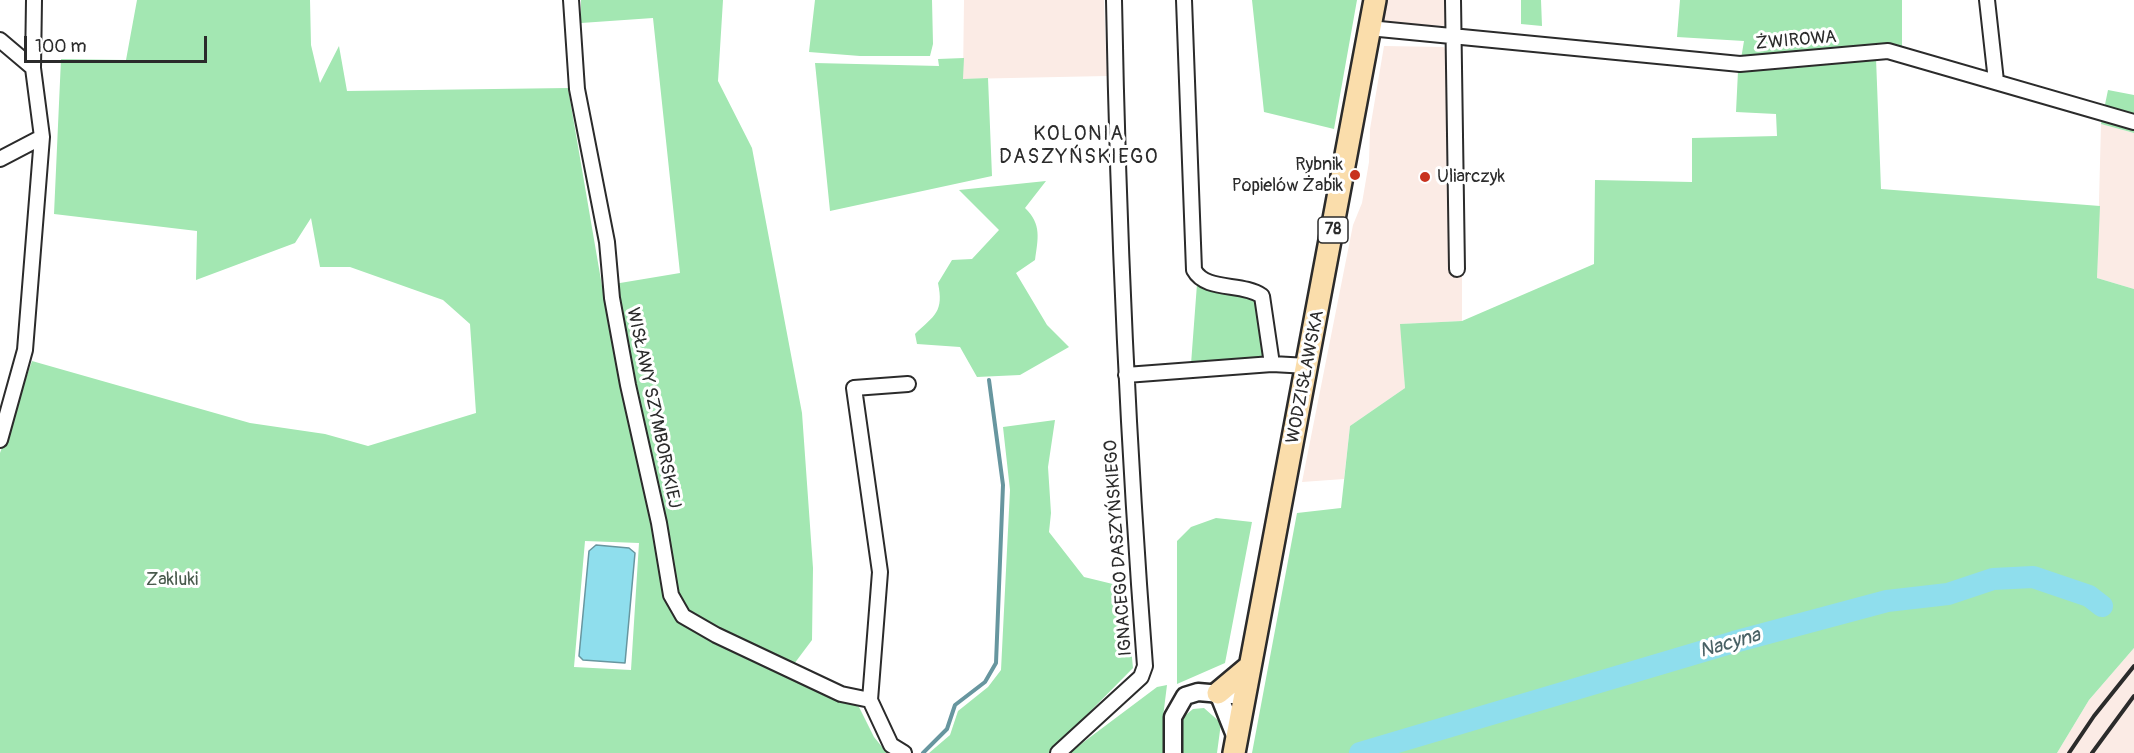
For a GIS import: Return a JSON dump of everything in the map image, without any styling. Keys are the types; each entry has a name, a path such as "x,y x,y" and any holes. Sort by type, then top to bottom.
{"main road":[{"name":"WODZISŁAWSKA","path":"1235,746 1375,0"},
{"path":"1218,693 1250,667"}],"street":[{"path":"0,440 25,350 42,137 33,69 34,0"},
{"name":"WISŁAWY SZYMBORSKIEJ","path":"571,0 577,89 607,242 612,298 628,385 659,523 670,595 683,616 707,630 842,694 870,700"},
{"name":"IGNACEGO DASZYŃSKIEGO","path":"1058,753 1140,677 1145,666 1135,548 1126,375 1114,0"},
{"path":"1184,0 1194,270 1199,278 1208,282 1253,290 1262,296 1272,364"},
{"path":"1453,0 1457,269"},
{"path":"1987,0 1996,81"},
{"name":"ŻWIROWA","path":"1369,28 1740,64 1888,51 2134,122"},
{"path":"0,40 33,69"},
{"path":"0,159 42,137"},
{"path":"1126,375 1272,364 1308,366"},
{"path":"904,753 891,745 870,700 880,572 854,388 908,384"},
{"path":"1173,753 1172,725 1179,702 1192,692 1244,696"},
{"path":"1218,693 1235,746"}],"shaded area":[{"path":"964,0 1104,0 1107,76 963,79"},
{"path":"1386,0 1448,0 1449,26 1389,24 1382,19"},
{"path":"1384,46 1444,47 1448,55 1462,269 1462,321 1401,324 1405,388 1350,426 1344,479 1302,482 1353,225 1362,203 1369,162 1370,129"},
{"path":"2101,124 2134,133 2134,289 2097,278"},
{"path":"2134,648 2134,753 2057,753 2089,700"}],"green space":[{"name":"Zakluki","path":"137,0 310,0 311,45 320,83 339,46 347,91 568,88 602,286 680,273 653,18 581,23 581,0 723,0 718,81 752,148 802,413 813,568 812,640 794,664 793,677 859,707 874,737 887,753 0,753 0,453 32,361 250,423 325,434 368,446 476,413 470,324 443,300 350,267 320,267 311,218 295,243 196,280 197,231 54,214 61,59 126,60","holes":["585,541 639,543 631,670 574,667"]},
{"path":"815,0 932,0 933,44 930,56 860,56 809,52"},
{"path":"1252,0 1357,0 1334,129 1264,112"},
{"path":"1521,0 1541,0 1542,26 1521,24"},
{"path":"1680,0 1902,0 1902,47 1882,45 1741,59 1744,41 1677,37"},
{"path":"964,58 963,79 988,78 992,176 830,211 815,63 939,66 938,59"},
{"path":"1876,58 1881,189 2100,206 2097,278 2134,289 2134,648 2089,700 2057,753 1252,753 1297,513 1341,508 1350,426 1405,388 1400,324 1462,321 1594,264 1595,180 1692,182 1692,138 1777,136 1776,114 1736,112 1738,71"},
{"path":"2108,90 2134,95 2134,133 2101,124"},
{"path":"1046,181 1025,208 1034,220 1038,232 1035,260 1016,273 1047,325 1069,347 1020,375 977,377 960,347 917,344 915,334 939,307 938,283 952,260 972,259 999,230 959,190"},
{"path":"1197,284 1254,294 1261,301 1268,359 1191,364"},
{"path":"1055,420 1048,467 1051,513 1049,532 1084,577 1125,587 1133,668 1049,753 929,753 950,735 958,711 988,687 1001,670 1010,490 1003,427"},
{"path":"1216,518 1252,522 1225,663 1177,684 1177,541 1191,527"},
{"path":"1167,685 1163,717 1165,753 1069,753 1157,687"},
{"path":"1204,708 1221,723 1217,753 1180,753 1178,735 1182,718 1193,709"}],"water":[{"path":"596,545 629,548 635,553 625,663 583,660 579,656 589,551"}],"waterway":[{"path":"923,753 947,729 955,705 985,682 996,663 1003,485 989,380"},
{"name":"Nacyna","path":"1360,753 1734,642 1887,601 1948,594 1993,579 2033,577 2089,596 2102,606"}],"railway":[{"path":"2069,753 2094,716 2134,666"},
{"path":"2092,753 2134,696"}],"place":[{"name":"Rybnik Popielów Żabik","path":"1355,175"},
{"name":"Uliarczyk","path":"1425,177"}],"district":[{"name":"KOLONIA DASZYŃSKIEGO","path":"1079,146"}]}
